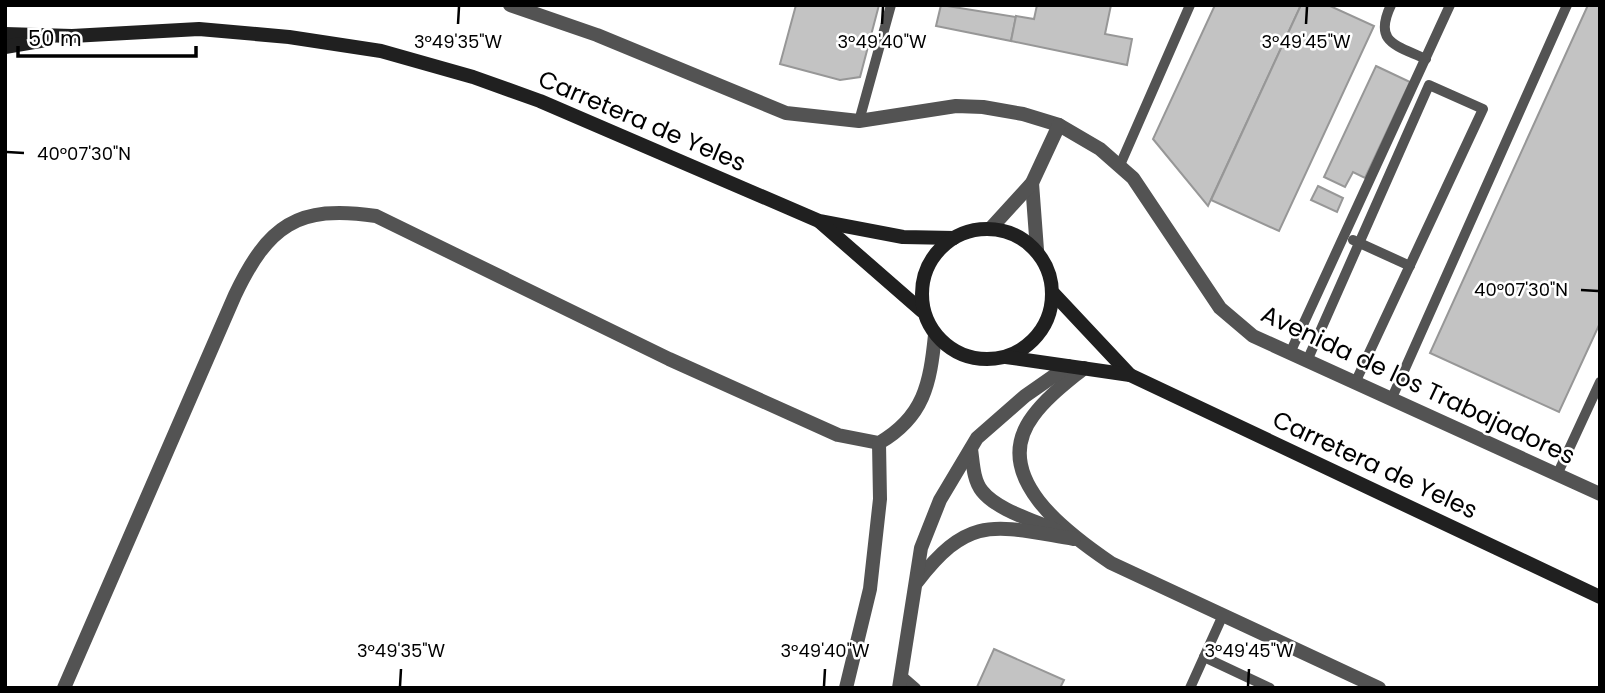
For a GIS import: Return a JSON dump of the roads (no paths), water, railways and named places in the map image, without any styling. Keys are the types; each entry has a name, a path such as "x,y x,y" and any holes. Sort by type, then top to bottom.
{"main road":[{"name":"Carretera de Yeles","path":"5,47 72,36 199,29 289,37 381,51 472,77 540,101 819,221 903,237 954,238"},
{"name":"Carretera de Yeles","path":"5,32 72,36"},
{"name":"Carretera de Yeles","path":"819,221 922,311"},
{"path":"991,228 1009,231 1037,250 1049,268 1054,294 1040,335 1006,357 979,359 953,350 935,335 922,311 925,271 936,252 954,238 991,228"},
{"name":"Carretera de Yeles","path":"1054,294 1130,375"},
{"name":"Carretera de Yeles","path":"1006,357 1130,375 1600,597"}],"street":[{"name":"Avenida de los Trabajadores","path":"510,5 597,35 786,113 859,121 956,106 1023,114 1059,125 1120,164 1147,194 1220,308 1253,337 1600,494"},
{"path":"991,228 1032,183 1059,125"},
{"path":"1032,183 1037,250"},
{"path":"64,688 252,260 262,245 286,225 312,216 346,211 376,216 405,227 668,359 838,435 879,443 900,430 920,406 932,367 935,335"},
{"path":"900,681 921,548 940,500 977,438 1025,396 1068,366"},
{"path":"1075,539 1034,495 1022,471 1021,441 1031,417 1054,392 1084,368"},
{"path":"846,688 870,589 880,499 879,443"},
{"path":"971,449 977,481 990,498 1075,539 1111,563 1380,688"},
{"path":"916,583 938,554 952,542 979,529 999,526 1075,539"}],"lane":[{"path":"859,121 891,5"},
{"path":"1120,164 1190,5"},
{"path":"1391,5 1383,26 1385,36 1391,43 1426,59"},
{"path":"1290,353 1450,5"},
{"path":"1391,400 1567,5"},
{"path":"1307,361 1429,85 1462,99 1483,109 1355,383"},
{"path":"1344,237 1410,266"},
{"path":"1558,475 1600,382"},
{"path":"1190,688 1223,615"},
{"path":"1204,657 1270,688"},
{"path":"900,681 916,688"}]}
